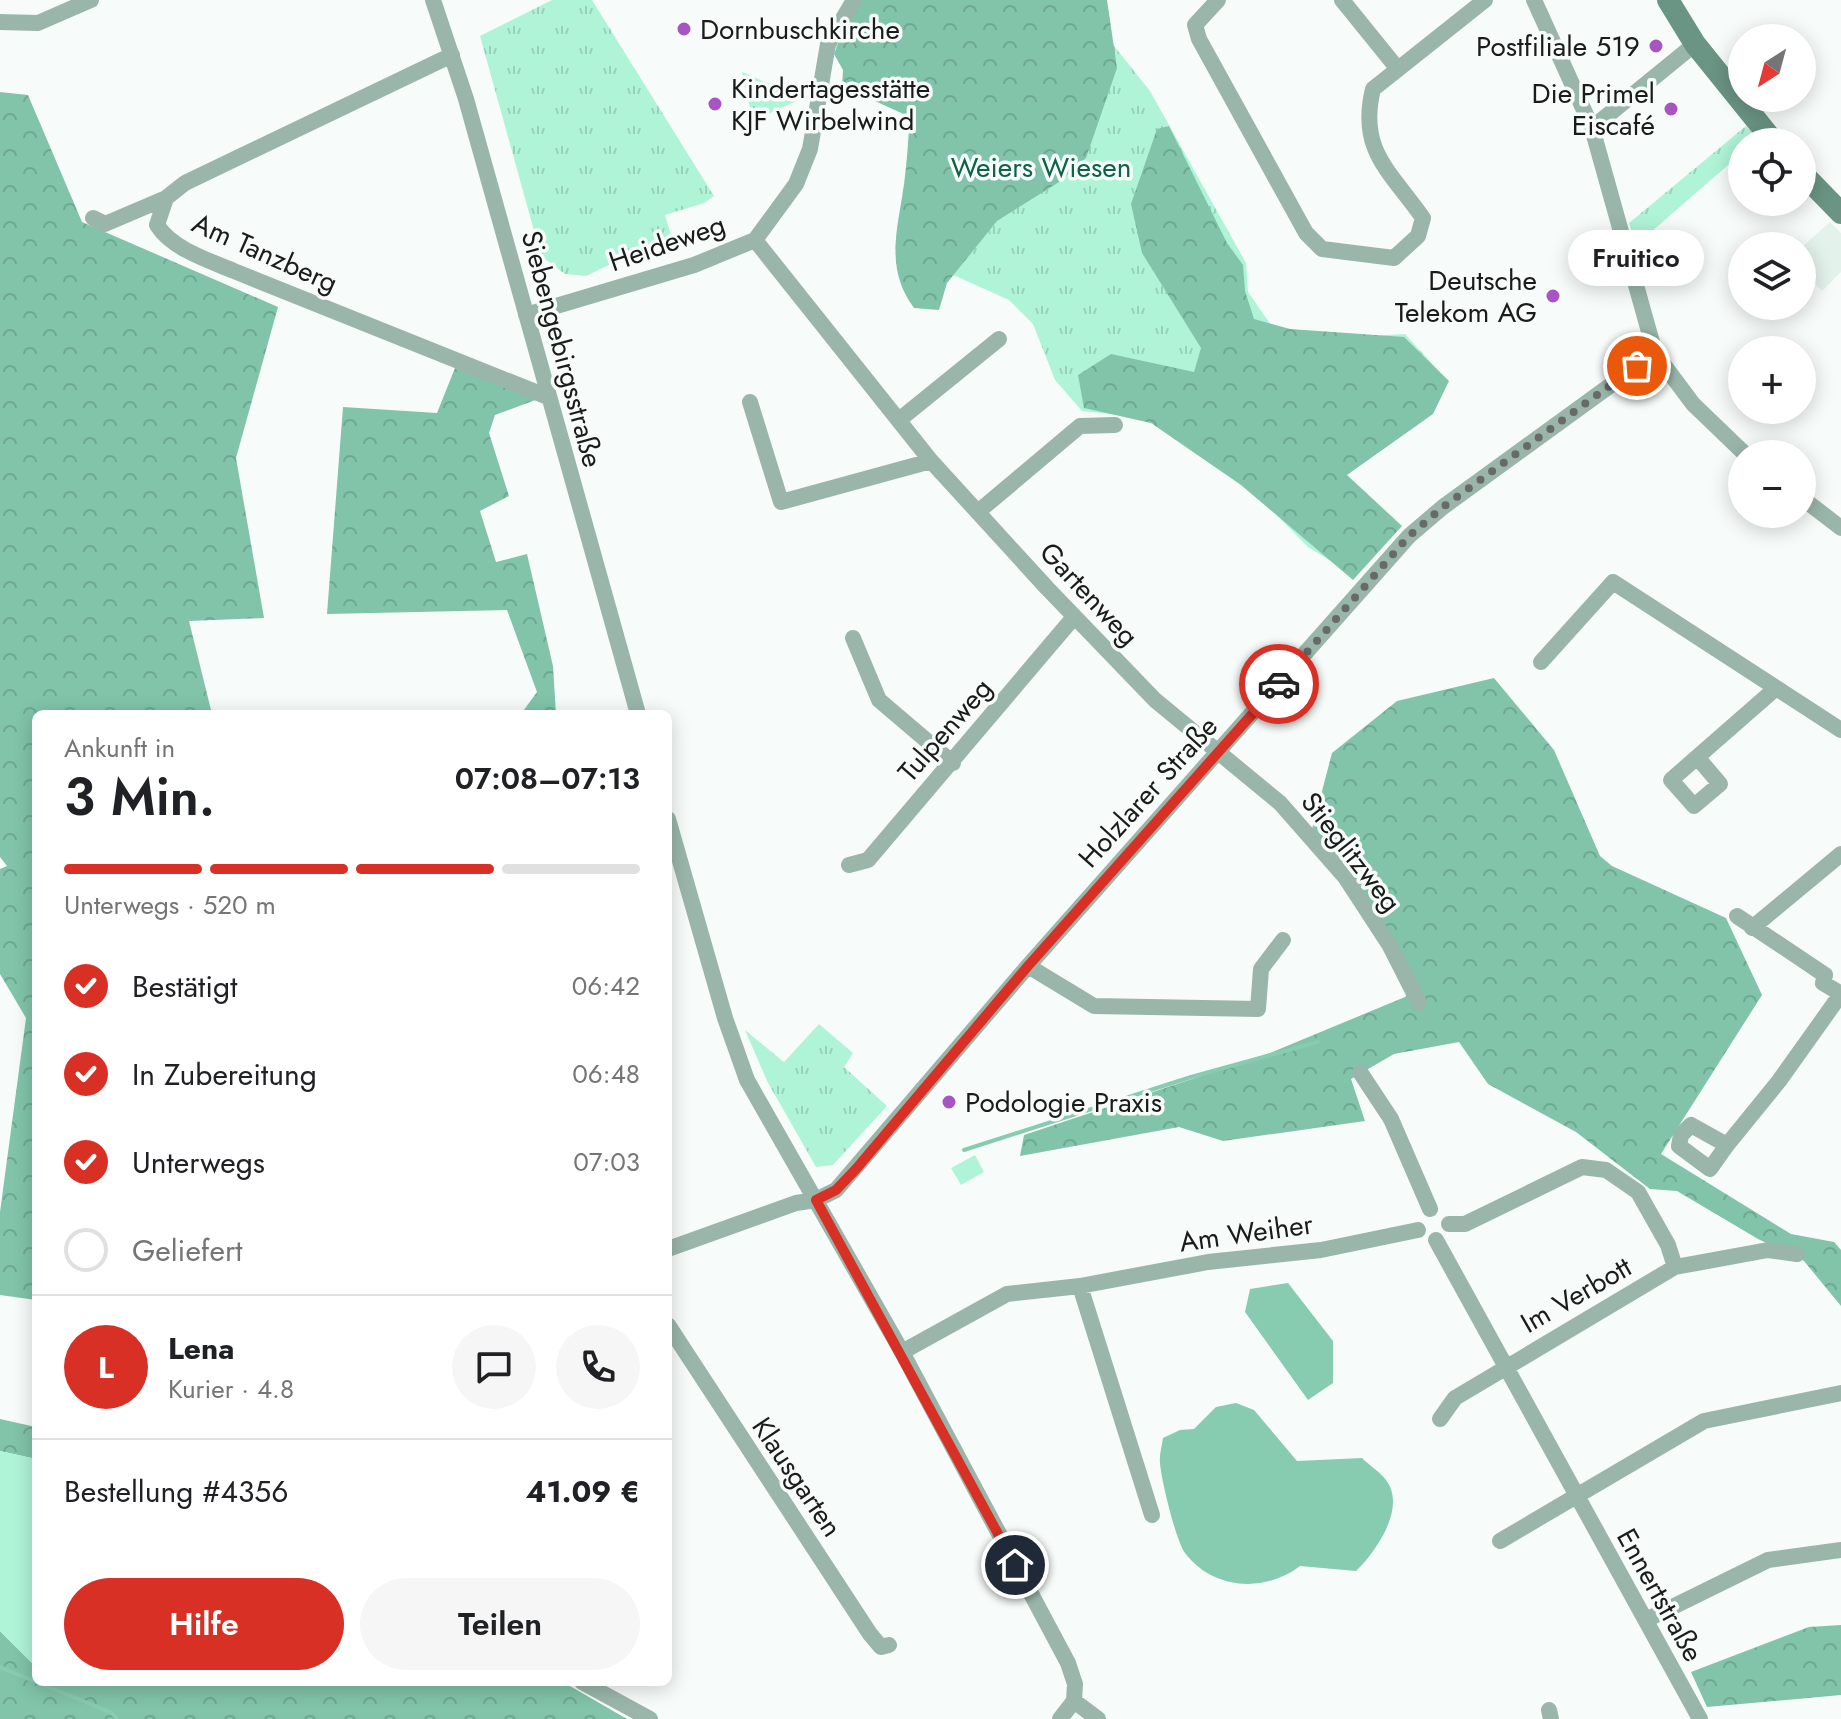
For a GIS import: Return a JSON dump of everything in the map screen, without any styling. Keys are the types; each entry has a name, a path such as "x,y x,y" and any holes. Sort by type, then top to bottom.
{"main road":[{"path":"1668,0 1695,44 1763,128"},
{"path":"1816,187 1841,213"}],"street":[{"path":"0,22 38,23 91,0"},
{"name":"Siebengebirgsstraße","path":"433,0 452,55 637,710"},
{"name":"Heideweg","path":"526,315 694,265 755,240 796,184 810,149 823,91 828,44 854,0"},
{"path":"1218,0 1195,25 1199,39 1306,233 1322,249 1394,258 1418,236 1423,218 1371,145 1367,129 1373,89 1485,0"},
{"path":"1342,0 1397,68"},
{"path":"1534,0 1592,128 1655,353 1693,404 1730,440"},
{"path":"1592,128 1695,44"},
{"name":"Am Tanzberg","path":"452,55 185,183 166,198 157,225 162,234 190,252 548,397"},
{"path":"93,218 105,224 166,198"},
{"name":"Gartenweg","path":"755,240 931,461 1155,700 1217,754"},
{"path":"899,420 999,339"},
{"name":"Holzlarer Straße","path":"816,1200 836,1190 856,1169 1028,966 1409,536 1453,499 1655,353"},
{"path":"750,402 781,502 931,461"},
{"path":"979,511 1080,426 1115,425"},
{"path":"1816,509 1841,528"},
{"path":"1541,662 1613,582 1841,730"},
{"name":"Tulpenweg","path":"849,865 868,860 1074,617"},
{"path":"853,638 879,700 953,763"},
{"path":"1697,757 1775,689"},
{"name":"Stieglitzweg","path":"1217,754 1280,803 1345,877 1390,946 1419,1003"},
{"path":"672,833 736,1054 763,1111 902,1352 1068,1663 1075,1684 1074,1701 1060,1719"},
{"path":"1756,930 1841,854"},
{"path":"1727,1145 1779,1081 1841,994 1823,983 1825,975 1737,916"},
{"path":"1028,966 1094,1006 1258,1009 1261,969 1283,940"},
{"path":"1360,1072 1391,1119 1430,1209"},
{"name":"Im Verbott","path":"1449,1224 1465,1224 1582,1167 1606,1170 1638,1192 1668,1245 1675,1267"},
{"path":"672,1248 796,1203 816,1200"},
{"path":"1430,1209 1443,1212 1449,1224 1446,1235 1436,1240 1423,1237 1418,1230 1421,1215 1430,1209"},
{"name":"Am Weiher","path":"902,1352 1007,1294 1080,1286 1208,1262 1321,1250 1418,1230"},
{"name":"Ennertstraße","path":"1436,1240 1700,1719"},
{"name":"Im Verbott","path":"1504,1368 1675,1267 1768,1250 1797,1254"},
{"path":"1080,1286 1152,1515"},
{"name":"Klausgarten","path":"672,1331 870,1634 881,1647 889,1645"},
{"path":"1440,1419 1455,1398 1504,1368"},
{"path":"1500,1541 1704,1421 1841,1393"},
{"path":"1646,1620 1768,1560 1841,1550"},
{"path":"589,1686 650,1719"},
{"path":"1074,1701 1098,1719"}],"shaded area":[{"path":"1830,222 1841,233 1841,272 1822,291 1816,285 1816,234"},
{"path":"1288,1283 1333,1341 1333,1383 1308,1400 1245,1312 1250,1289"},
{"path":"1236,1403 1254,1410 1297,1461 1362,1458 1386,1480 1392,1491 1391,1516 1380,1541 1356,1571 1300,1566 1271,1581 1240,1584 1210,1574 1185,1553 1173,1523 1163,1482 1160,1460 1163,1438 1180,1430 1194,1429 1216,1407"}],"green space":[{"path":"552,0 592,0 714,196 704,203 665,215 671,235 586,276 565,274 541,256 480,36"},
{"path":"859,0 1107,0 1117,68 1086,158 1059,182 997,221 947,283 939,310 914,308 899,279 896,264 896,234 910,117 842,86 843,70 834,54 850,13"},
{"name":"Weiers Wiesen","path":"1091,17 1150,91 1246,263 1248,292 1282,341 1405,334 1446,379 1340,469 1353,575 1308,547 1209,445 1157,419 1082,411 1055,380 1033,324 1009,300 895,249 913,116 834,47 840,30"},
{"path":"742,72 803,98 753,121"},
{"path":"0,92 28,95 82,222 278,307 236,458 264,618 189,621 211,710 32,710 32,1299 0,1295 0,1212 26,1018 0,974 0,869 7,866 0,857"},
{"path":"1169,126 1227,243 1243,265 1245,291 1254,319 1290,329 1404,337 1449,381 1433,414 1347,475 1402,526 1353,580 1241,485 1151,423 1084,408 1078,375 1111,354 1194,372 1201,348 1142,253 1131,204 1157,129"},
{"path":"1728,141 1728,165 1636,245 1629,223"},
{"path":"455,368 538,399 495,415 489,433 509,496 480,511 496,562 527,554 553,666 556,710 524,710 537,692 507,610 327,614 343,407 437,413"},
{"path":"1494,678 1554,750 1600,856 1612,866 1726,918 1762,995 1661,1154 1791,1234 1834,1242 1841,1250 1841,1306 1804,1261 1758,1239 1677,1191 1650,1189 1576,1132 1488,1084 1459,1042 1394,1054 1351,1079 1365,1121 1223,1141 1179,1127 1020,1156 1024,1135 1270,1053 1405,997 1409,992 1381,929 1311,833 1332,753 1397,701"},
{"path":"819,1024 853,1053 844,1067 887,1106 833,1165 816,1167 767,1081 745,1030 784,1062"},
{"path":"975,1155 984,1172 961,1185 951,1168"},
{"path":"0,1419 32,1426 32,1458 0,1451"},
{"path":"0,1451 32,1458 32,1663 0,1631"},
{"path":"1841,1625 1841,1695 1707,1707 1691,1672 1809,1627"},
{"path":"0,1631 32,1663 32,1686 570,1686 627,1719 0,1719"}],"waterway":[{"path":"964,1150 1191,1077 1318,1042"},
{"path":"0,1667 32,1680"},
{"path":"46,1686 112,1713 117,1719"}],"way so far":[{"path":"1279,684 1409,536 1495,468 1637,366"}],"place":[{"name":"Dornbuschkirche","path":"684,29"},
{"name":"Postfiliale 519","path":"1656,46"},
{"name":"Kindertagesstätte KJF Wirbelwind","path":"715,104"},
{"name":"Die Primel Eiscafé","path":"1671,109"},
{"name":"Deutsche Telekom AG","path":"1553,296"},
{"name":"Fruitico","path":"1637,366"},
{"name":"Podologie Praxis","path":"949,1102"}],"route":[{"path":"1015,1565 902,1352 816,1200 836,1190 856,1169 1028,966 1279,684"}]}
